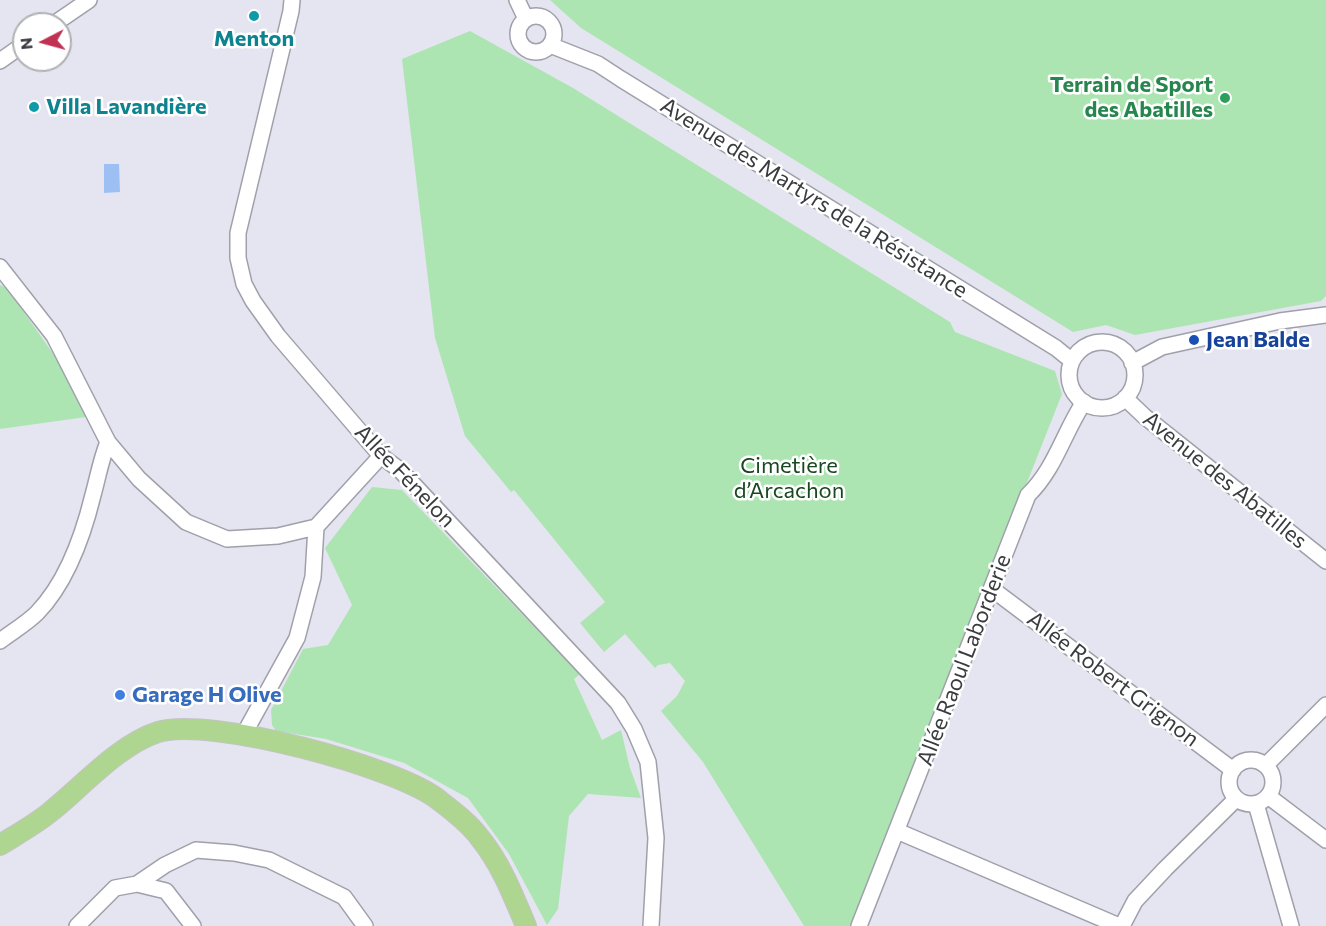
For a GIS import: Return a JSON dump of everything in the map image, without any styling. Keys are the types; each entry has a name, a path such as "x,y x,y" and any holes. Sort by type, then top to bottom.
{"main road":[{"path":"0,845 48,814 127,748 159,732 194,728 244,734 333,756 385,773 439,799 480,837 506,878 526,926"}],"street":[{"path":"72,12 89,0"},
{"name":"Allée Fénelon","path":"292,0 238,233 238,258 244,284 278,336 381,456 400,470 618,702 632,725 648,762 656,838 651,926"},
{"path":"517,0 526,19"},
{"path":"538,16 549,22 554,33 550,45 539,52 526,49 521,44 519,28 526,19 538,16"},
{"name":"Avenue des Martyrs de la Résistance","path":"550,45 598,64 1072,360"},
{"path":"0,267 54,336 108,442 139,479 186,522 227,539 278,536 316,527 381,456"},
{"path":"1132,363 1162,347 1280,321 1326,315"},
{"path":"1103,342 1115,345 1126,352 1132,363 1133,385 1125,398 1118,403 1101,408 1084,402 1072,388 1069,369 1072,360 1080,350 1091,344 1103,342"},
{"name":"Avenue des Abatilles","path":"1125,398 1144,416 1326,561"},
{"name":"Allée Raoul Laborderie","path":"860,926 1028,495 1045,476 1084,402"},
{"path":"0,641 37,613 61,581 81,535 100,461 108,442"},
{"path":"244,734 297,638 313,577 316,527"},
{"name":"Allée Robert Grignon","path":"992,589 1233,770"},
{"path":"1266,765 1326,705"},
{"path":"1291,926 1262,800 1273,783 1272,777 1266,765 1252,760 1238,764 1233,770 1229,782 1236,799 1242,803 1262,800 1326,840"},
{"path":"897,831 1121,926 1135,901 1236,799"},
{"path":"77,926 115,888 137,884 165,865 196,850 234,852 269,860 345,897 365,926"},
{"path":"137,884 166,891 193,926"}],"green space":[{"path":"550,0 1326,0 1326,296 1321,301 1135,335 1106,325 1073,332 581,28"},
{"name":"Cimetière d’Arcachon","path":"470,31 573,88 950,322 955,332 1055,371 1062,394 852,926 804,926 703,762 661,711 677,696 685,681 670,663 658,665 655,668 625,634 604,652 580,623 605,602 514,490 511,492 465,436 435,338 402,59"},
{"path":"0,285 7,288 54,355 84,404 86,417 0,429"},
{"path":"372,487 402,490 580,674 574,679 602,740 621,730 630,768 641,798 588,794 569,816 558,909 547,925 509,854 468,798 404,763 326,739 276,731 272,725 271,710 303,649 328,645 352,605 325,548"}],"water":[{"path":"104,164 119,164 120,192 104,193"}],"place":[{"name":"Menton","path":"254,16"},
{"name":"Terrain de Sport des Abatilles","path":"1225,98"},
{"name":"Villa Lavandière","path":"34,107"},
{"name":"Jean Balde","path":"1194,340"},
{"name":"Garage H Olive","path":"120,695"}]}
